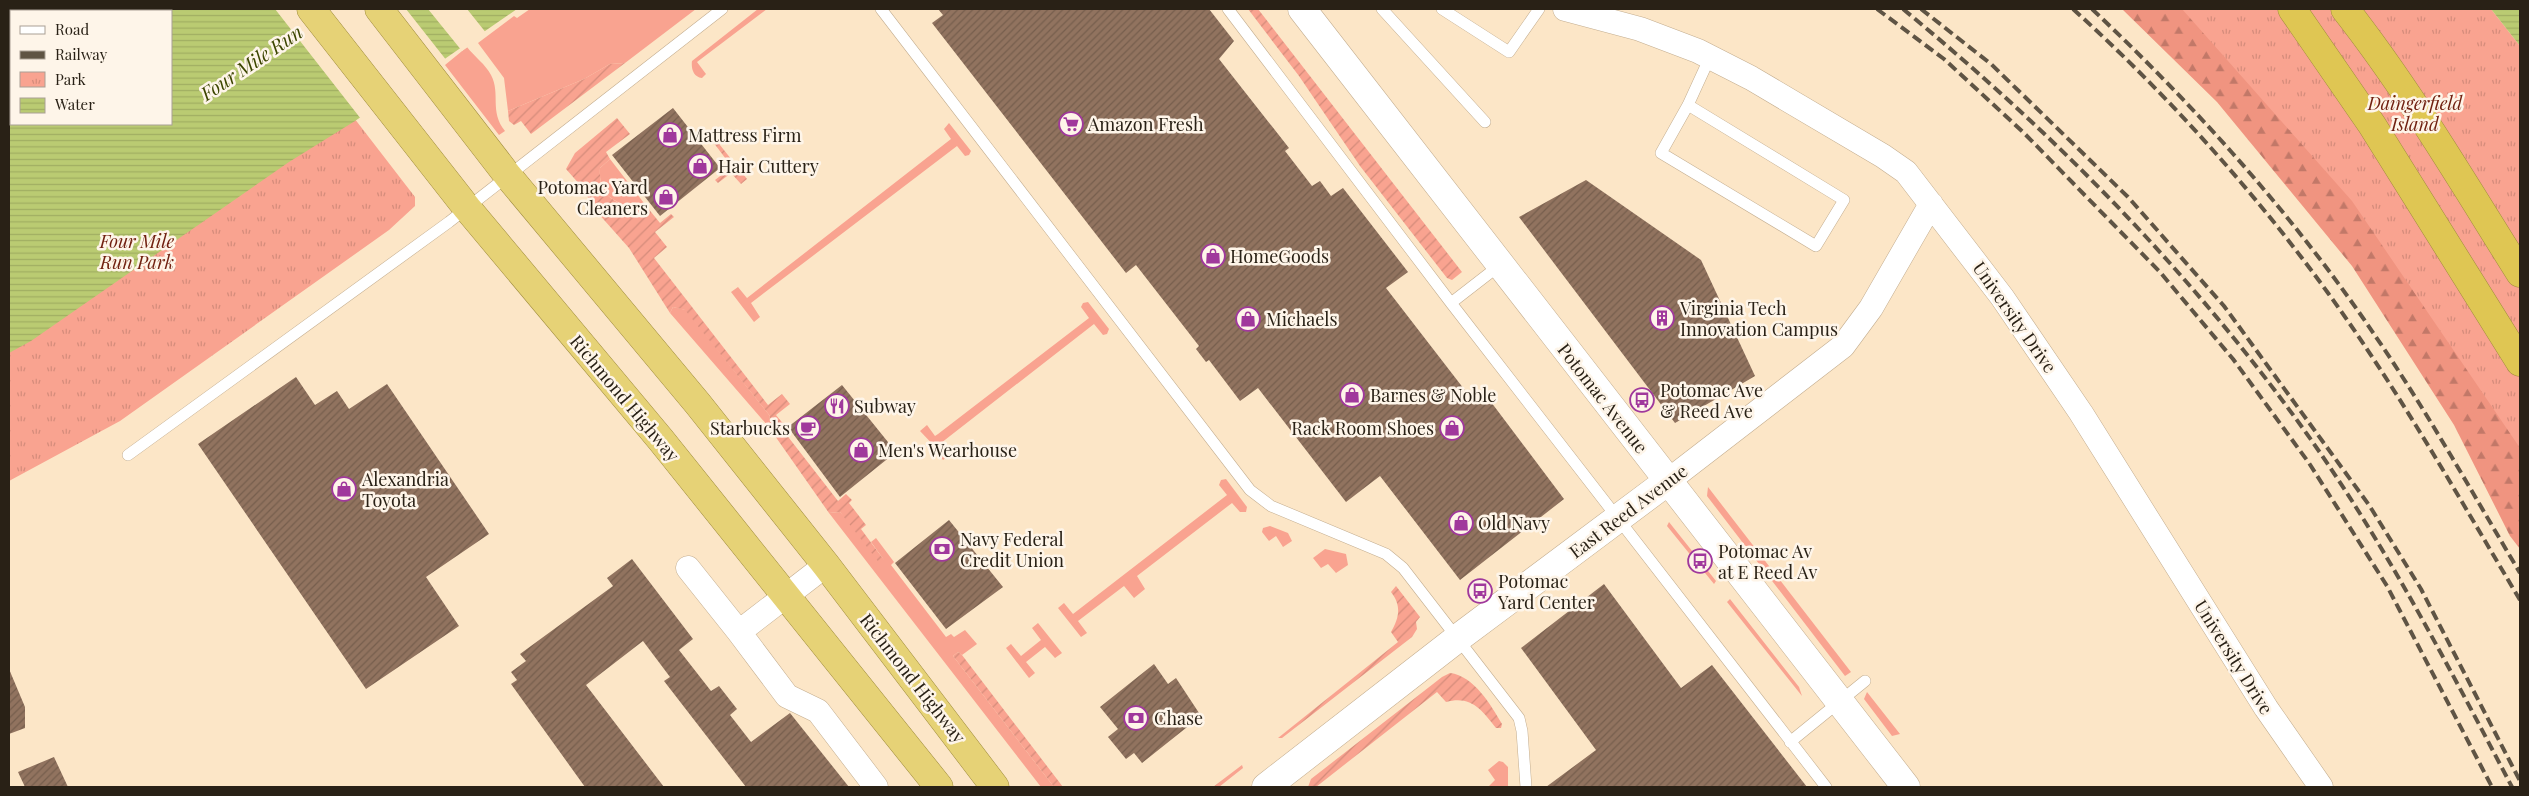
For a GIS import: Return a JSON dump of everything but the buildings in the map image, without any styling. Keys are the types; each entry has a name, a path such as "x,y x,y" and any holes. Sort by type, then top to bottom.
{"highway":[{"name":"Richmond Highway","path":"312,9 467,208 661,440 939,787"},
{"name":"Richmond Highway","path":"378,9 508,176 698,404 826,565 995,787"},
{"path":"2292,9 2367,117 2520,362"},
{"path":"2345,9 2397,80 2520,274"}],"street":[{"name":"Potomac Avenue","path":"1302,9 1906,787"},
{"name":"University Drive","path":"1566,9 1640,29 1710,56 1883,156 1906,172 2002,297 2081,413 2266,708 2321,787"},
{"name":"East Reed Avenue","path":"1268,783 1618,519 1843,346 1871,308 1931,204"},
{"path":"739,632 826,565"},
{"path":"688,568 787,696 818,710 876,787"}],"lane":[{"path":"128,455 467,208 722,9"},
{"path":"882,9 1250,490 1271,506 1389,556 1403,568 1519,718 1526,787"},
{"path":"1228,9 1451,303 1826,787"},
{"path":"1382,9 1485,122"},
{"path":"1442,9 1509,52 1539,9"},
{"path":"1688,105 1844,200 1816,246 1661,153 1688,105 1710,56"},
{"path":"1451,303 1500,265"},
{"path":"1790,742 1865,681"}],"green space":[{"name":"Four Mile Run Park","path":"270,9 415,197 415,206 389,230 120,421 9,481 9,28 10,125 172,125 172,10 37,10"},
{"path":"530,9 696,9 625,63 610,64 584,79 508,111 504,78 478,43 514,16 517,18"},
{"path":"758,9 767,9 697,62 706,74 702,78 696,76 692,69 692,61"},
{"path":"1248,9 1258,9 1462,272 1452,280 1447,278 1360,166 1299,76"},
{"path":"2122,9 2263,9 2520,405 2520,549 2510,536 2454,425 2352,266 2217,102"},
{"name":"Daingerfield Island","path":"2182,9 2491,9 2520,46 2520,448 2352,201"},
{"path":"467,47 486,68 494,82 497,116 505,131 499,135 445,65"},
{"path":"625,63 531,134 521,121 514,125 509,121 508,111 584,79 610,64"},
{"path":"617,118 630,134 606,152 610,159 600,168 600,180 606,194 623,205 635,216 647,207 660,223 671,214 674,217 655,232 667,247 654,258 768,405 782,394 790,404 776,415 785,426 782,429 838,501 846,494 852,500 849,503 866,525 861,529 884,560 880,564 840,512 829,513 768,426 770,416 685,310 673,307 670,313 629,248 597,212 581,186 566,169 575,153"},
{"path":"949,123 971,151 969,155 965,156 957,146 751,303 760,317 754,322 731,292 738,287 747,298 951,139 944,129"},
{"path":"712,135 747,179 741,184 731,173 718,183 715,180 732,167 710,138"},
{"path":"610,159 647,207 635,216 607,194 603,188 600,180 600,168"},
{"path":"1088,302 1109,329 1107,334 1103,335 1094,324 941,443 949,455 943,460 937,452 939,451 920,431 927,425 935,436 938,434 1089,318 1081,307 1083,303"},
{"path":"673,307 686,310 770,416 768,426 670,313"},
{"path":"1226,479 1247,507 1246,512 1240,512 1232,503 1137,576 1145,589 1134,598 1124,586 1078,621 1087,633 1081,637 1058,608 1064,603 1073,614 1227,495 1219,485 1221,480"},
{"path":"1708,487 1851,672 1845,676 1707,496"},
{"path":"840,512 884,560 871,542 876,538 894,562 891,565 946,637 951,634 954,637 965,630 977,644 962,655 958,652 953,656 1054,787 1041,787 829,513"},
{"path":"1669,522 1716,581 1714,584 1667,526"},
{"path":"1270,526 1288,533 1292,541 1283,547 1276,536 1269,541 1262,532 1263,528"},
{"path":"1325,549 1346,554 1348,565 1336,573 1328,564 1321,568 1313,558"},
{"path":"1396,586 1420,617 1416,622 1417,629 1412,637 1282,738 1278,738 1398,642 1391,632 1398,612 1397,602 1391,592"},
{"path":"1730,599 1799,687 1802,696 1727,602"},
{"path":"1038,623 1062,653 1055,658 1045,647 1026,662 1035,673 1029,678 1006,648 1011,644 1021,656 1041,640 1032,628"},
{"path":"958,652 1063,787 1054,787 953,656"},
{"path":"1450,673 1459,675 1481,692 1502,724 1501,728 1496,728 1481,710 1469,702 1455,700 1446,702 1437,692 1316,787 1308,787 1311,779 1442,677"},
{"path":"1867,692 1900,734 1892,736 1864,699"},
{"path":"1499,761 1508,767 1508,787 1489,786 1495,780 1488,770"},
{"path":"1242,765 1243,768 1219,787 1213,787"}],"water":[{"name":"Four Mile Run","path":"517,9 355,121 289,162 31,341 9,353 9,94 10,125 172,125 172,10 139,10"},
{"path":"2491,9 2520,9 2520,46"}],"pier":[{"path":"275,9 406,9 447,61 361,119"},
{"path":"428,9 467,9 487,34 462,51"}],"railway":[{"path":"1877,9 1944,59 2023,132 2160,272 2233,359 2309,463 2387,586 2492,787"},
{"path":"1903,9 2006,98 2056,145 2151,243 2240,346 2315,446 2376,540 2459,687 2512,787"},
{"path":"1921,9 1991,64 2128,197 2224,306 2369,505 2421,589 2520,781"},
{"path":"2073,9 2142,74 2208,144 2300,255 2354,330 2404,406 2520,600"},
{"path":"2092,9 2207,125 2243,165 2312,249 2376,337 2414,395 2520,573"}],"place":[{"name":"Amazon Fresh","path":"1071,124"},
{"name":"Mattress Firm","path":"670,135"},
{"name":"Hair Cuttery","path":"700,166"},
{"name":"Potomac Yard Cleaners","path":"666,197"},
{"name":"HomeGoods","path":"1213,256"},
{"name":"Virginia Tech Innovation Campus","path":"1662,318"},
{"name":"Michaels","path":"1248,319"},
{"name":"Barnes & Noble","path":"1352,395"},
{"name":"Potomac Ave & Reed Ave","path":"1642,400"},
{"name":"Subway","path":"837,406"},
{"name":"Starbucks","path":"808,428"},
{"name":"Rack Room Shoes","path":"1452,428"},
{"name":"Men's Wearhouse","path":"861,450"},
{"name":"Alexandria Toyota","path":"344,489"},
{"name":"Old Navy","path":"1461,523"},
{"name":"Navy Federal Credit Union","path":"942,549"},
{"name":"Potomac Av at E Reed Av","path":"1700,561"},
{"name":"Potomac Yard Center","path":"1480,591"},
{"name":"Chase","path":"1136,718"}]}
